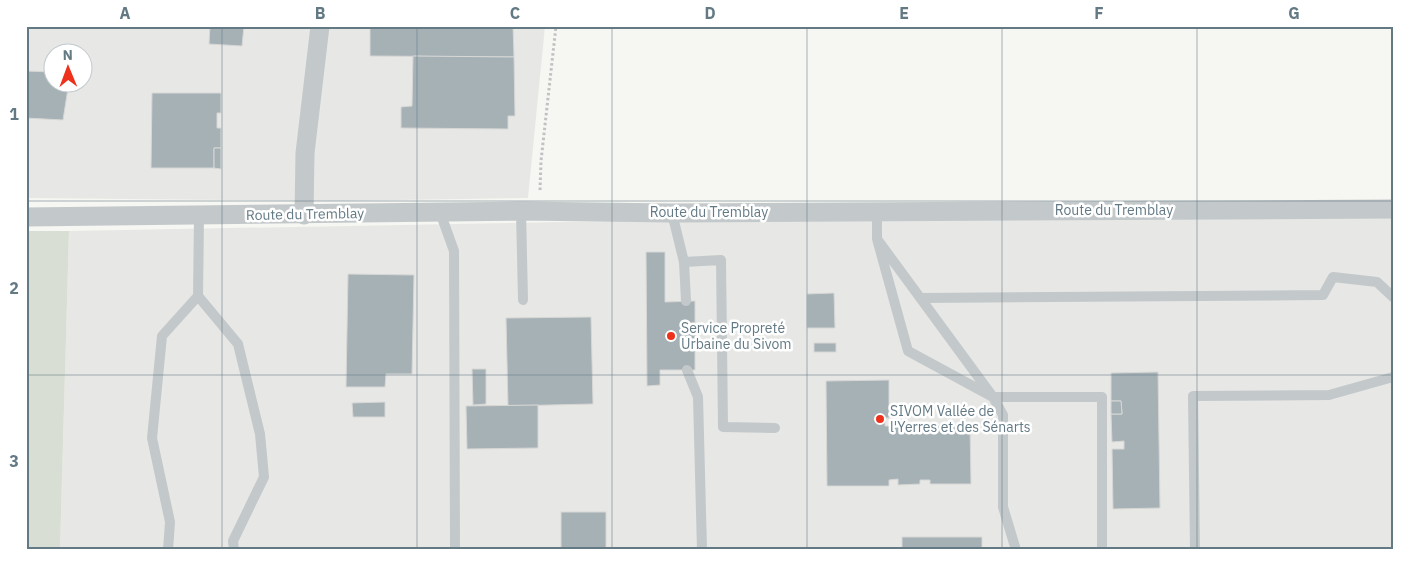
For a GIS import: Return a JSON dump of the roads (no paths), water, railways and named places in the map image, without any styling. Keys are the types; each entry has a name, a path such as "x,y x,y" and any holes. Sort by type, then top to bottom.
{"street":[{"path":"304,215 305,153 320,26"},
{"name":"Route du Tremblay","path":"26,217 531,211 672,213 1393,209"}],"lane":[{"path":"523,300 531,211"},
{"path":"440,212 454,251 455,550"},
{"path":"877,212 877,239 908,351 993,397 1102,397 1102,550"},
{"path":"672,213 684,262 686,301"},
{"path":"199,216 198,296 238,344 260,434 264,477 233,541 234,550"},
{"path":"877,239 993,397 1002,414 1003,507 1016,550"},
{"path":"684,262 721,260 723,427 775,428"},
{"path":"920,298 1323,295 1333,277 1377,282 1393,297"},
{"path":"168,550 170,522 152,438 162,336 198,296"},
{"path":"687,370 698,397 702,550"},
{"path":"1195,550 1193,396 1328,395 1393,377"}],"place":[{"name":"Service Propreté Urbaine du Sivom","path":"671,336"},
{"name":"SIVOM Vallée de l'Yerres et des Sénarts","path":"880,419"}]}
